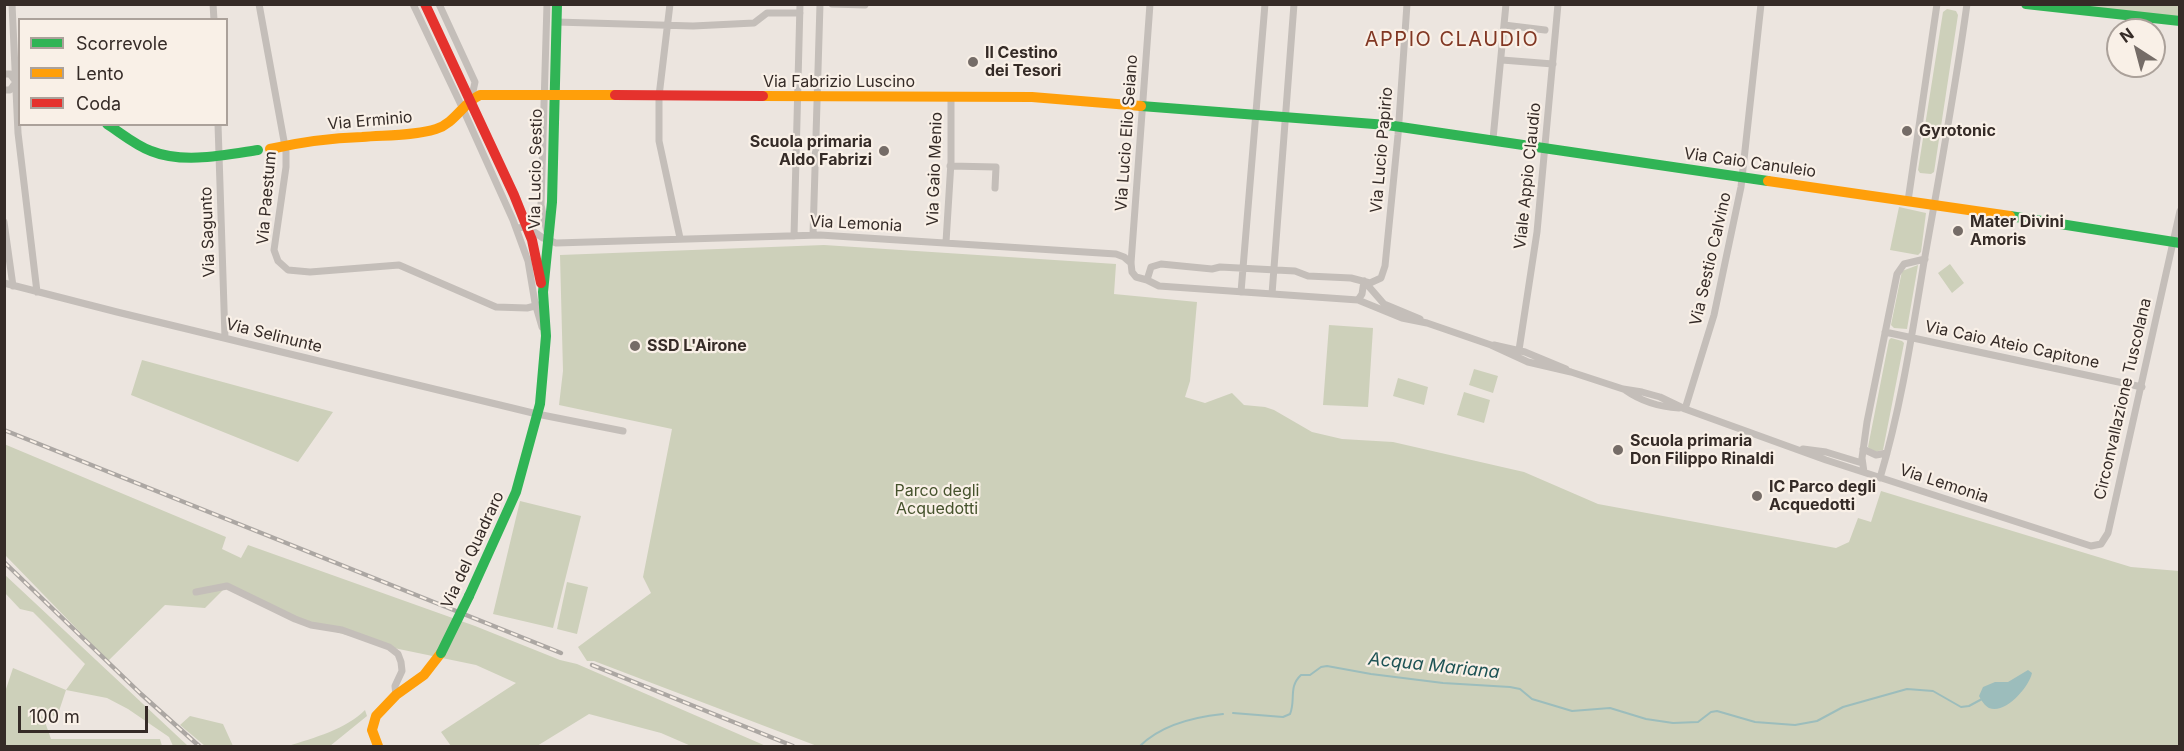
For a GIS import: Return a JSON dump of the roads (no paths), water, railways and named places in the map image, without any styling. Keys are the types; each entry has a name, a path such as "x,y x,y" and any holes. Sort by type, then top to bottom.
{"street":[{"path":"12,4 18,83 18,133 37,292"},
{"name":"Via Paestum","path":"259,4 285,144 286,167 274,250 278,261 288,270 310,272 399,265 496,307 539,305"},
{"name":"Via del Quadraro","path":"413,4 466,104"},
{"name":"Via del Quadraro","path":"425,4 466,104 536,258 543,292"},
{"name":"Via del Quadraro","path":"439,4 475,82 466,104"},
{"name":"Via Lucio Sestio","path":"547,4 548,96 553,109 550,241"},
{"name":"Via Lucio Sestio","path":"550,241 541,205 543,117 548,96 557,4"},
{"path":"670,4 659,96 659,147 680,238"},
{"path":"794,236 800,4"},
{"path":"813,235 820,4"},
{"path":"832,4 865,5"},
{"name":"Via Lucio Elio Seiano","path":"1131,263 1150,4"},
{"path":"1241,292 1265,4"},
{"path":"1272,294 1294,4"},
{"name":"Via Lucio Papirio","path":"1364,281 1375,282 1384,273 1407,4"},
{"path":"1493,139 1506,4"},
{"name":"Viale Appio Claudio","path":"1519,350 1535,247 1558,4"},
{"name":"Via Sestio Calvino","path":"1685,409 1714,315 1730,250 1743,178 1761,4"},
{"path":"1908,201 1937,4"},
{"path":"1880,477 1911,337 1967,4"},
{"path":"2026,4 2080,7 2180,21"},
{"path":"556,22 668,26 754,23 767,13 800,14"},
{"path":"1504,25 1545,30"},
{"path":"424,28 439,34"},
{"path":"1502,60 1553,64"},
{"path":"4,74 10,74 18,83"},
{"path":"4,90 10,90 18,83"},
{"name":"Via Fabrizio Luscino","path":"466,104 480,95 1032,97 1257,116"},
{"name":"Via Gaio Menio","path":"946,242 951,97"},
{"name":"Via Erminio","path":"270,149 285,144 436,129 455,119 466,104"},
{"path":"543,117 553,109"},
{"name":"Via Caio Canuleio","path":"1257,116 1398,126 1493,139 1743,178 1935,204 2177,243"},
{"path":"110,126 152,151 169,155 219,156 258,150"},
{"name":"Via Sagunto","path":"218,126 225,338"},
{"path":"950,166 996,167 994,188"},
{"name":"Circonvallazione Tuscolana","path":"2086,544 2099,545 2108,533 2177,243 2180,211"},
{"path":"4,222 13,286"},
{"path":"522,228 550,241"},
{"name":"Via del Quadraro","path":"378,747 373,735 373,721 396,695 424,675 441,653 516,492 537,414 544,373 546,336 522,228"},
{"name":"Via Lemonia","path":"550,241 556,243 813,235 1116,254 1131,263 1135,276 1157,286 1358,300 1402,318 1426,323"},
{"name":"Via del Quadraro","path":"539,305 550,241"},
{"path":"1864,472 1863,449 1898,269 1906,263 1925,259"},
{"path":"1147,280 1149,270 1158,264 1295,271 1308,276 1351,278 1364,281 1362,294 1358,300"},
{"name":"Via Lemonia","path":"1364,281 1384,304 1426,323 1530,358 1555,363 1571,372 1623,389 1636,398 1654,404 1685,409 1864,472 2086,544"},
{"name":"Via Selinunte","path":"4,283 537,414 623,431"},
{"name":"Via Caio Ateio Capitone","path":"1886,332 2142,387"},
{"name":"Via Lemonia","path":"1491,345 1519,350 1530,358"},
{"name":"Via Lemonia","path":"1795,448 1826,452 1862,463"},
{"path":"1863,449 1876,455 1887,453"},
{"path":"196,592 227,586 295,619 311,625 342,630 389,647 398,654 401,662 402,671 395,686 396,695"}],"water":[{"path":"2028,670 2032,673 2030,679 2009,704 1995,709 1989,708 1979,696 1983,687 1995,682 2008,682"}],"waterway":[{"name":"Acqua Mariana","path":"1233,713 1283,717 1290,714 1293,689 1297,680 1301,675 1310,675 1321,667 1327,666 1443,683 1510,687 1520,689 1532,699 1572,711 1610,708 1646,719 1673,723 1698,722 1711,712 1717,711 1755,722 1795,725 1817,721 1843,707 1907,689 1933,691 1961,707 1969,706 1982,699"},
{"name":"Acqua Mariana","path":"1140,746 1148,739 1178,723 1223,714"}],"railway":[{"path":"4,430 561,653"},
{"path":"4,562 141,694 199,746"},
{"path":"592,665 793,746"}],"place":[{"name":"Il Cestino dei Tesori","path":"973,62"},
{"name":"Gyrotonic","path":"1907,131"},
{"name":"Scuola primaria Aldo Fabrizi","path":"884,151"},
{"name":"Mater Divini Amoris","path":"1958,231"},
{"name":"SSD L'Airone","path":"635,346"},
{"name":"Scuola primaria Don Filippo Rinaldi","path":"1618,450"},
{"name":"IC Parco degli Acquedotti","path":"1757,496"}],"district":[{"name":"APPIO CLAUDIO","path":"1452,40"}],"park label":[{"name":"Parco degli Acquedotti","path":"937,500"}]}
